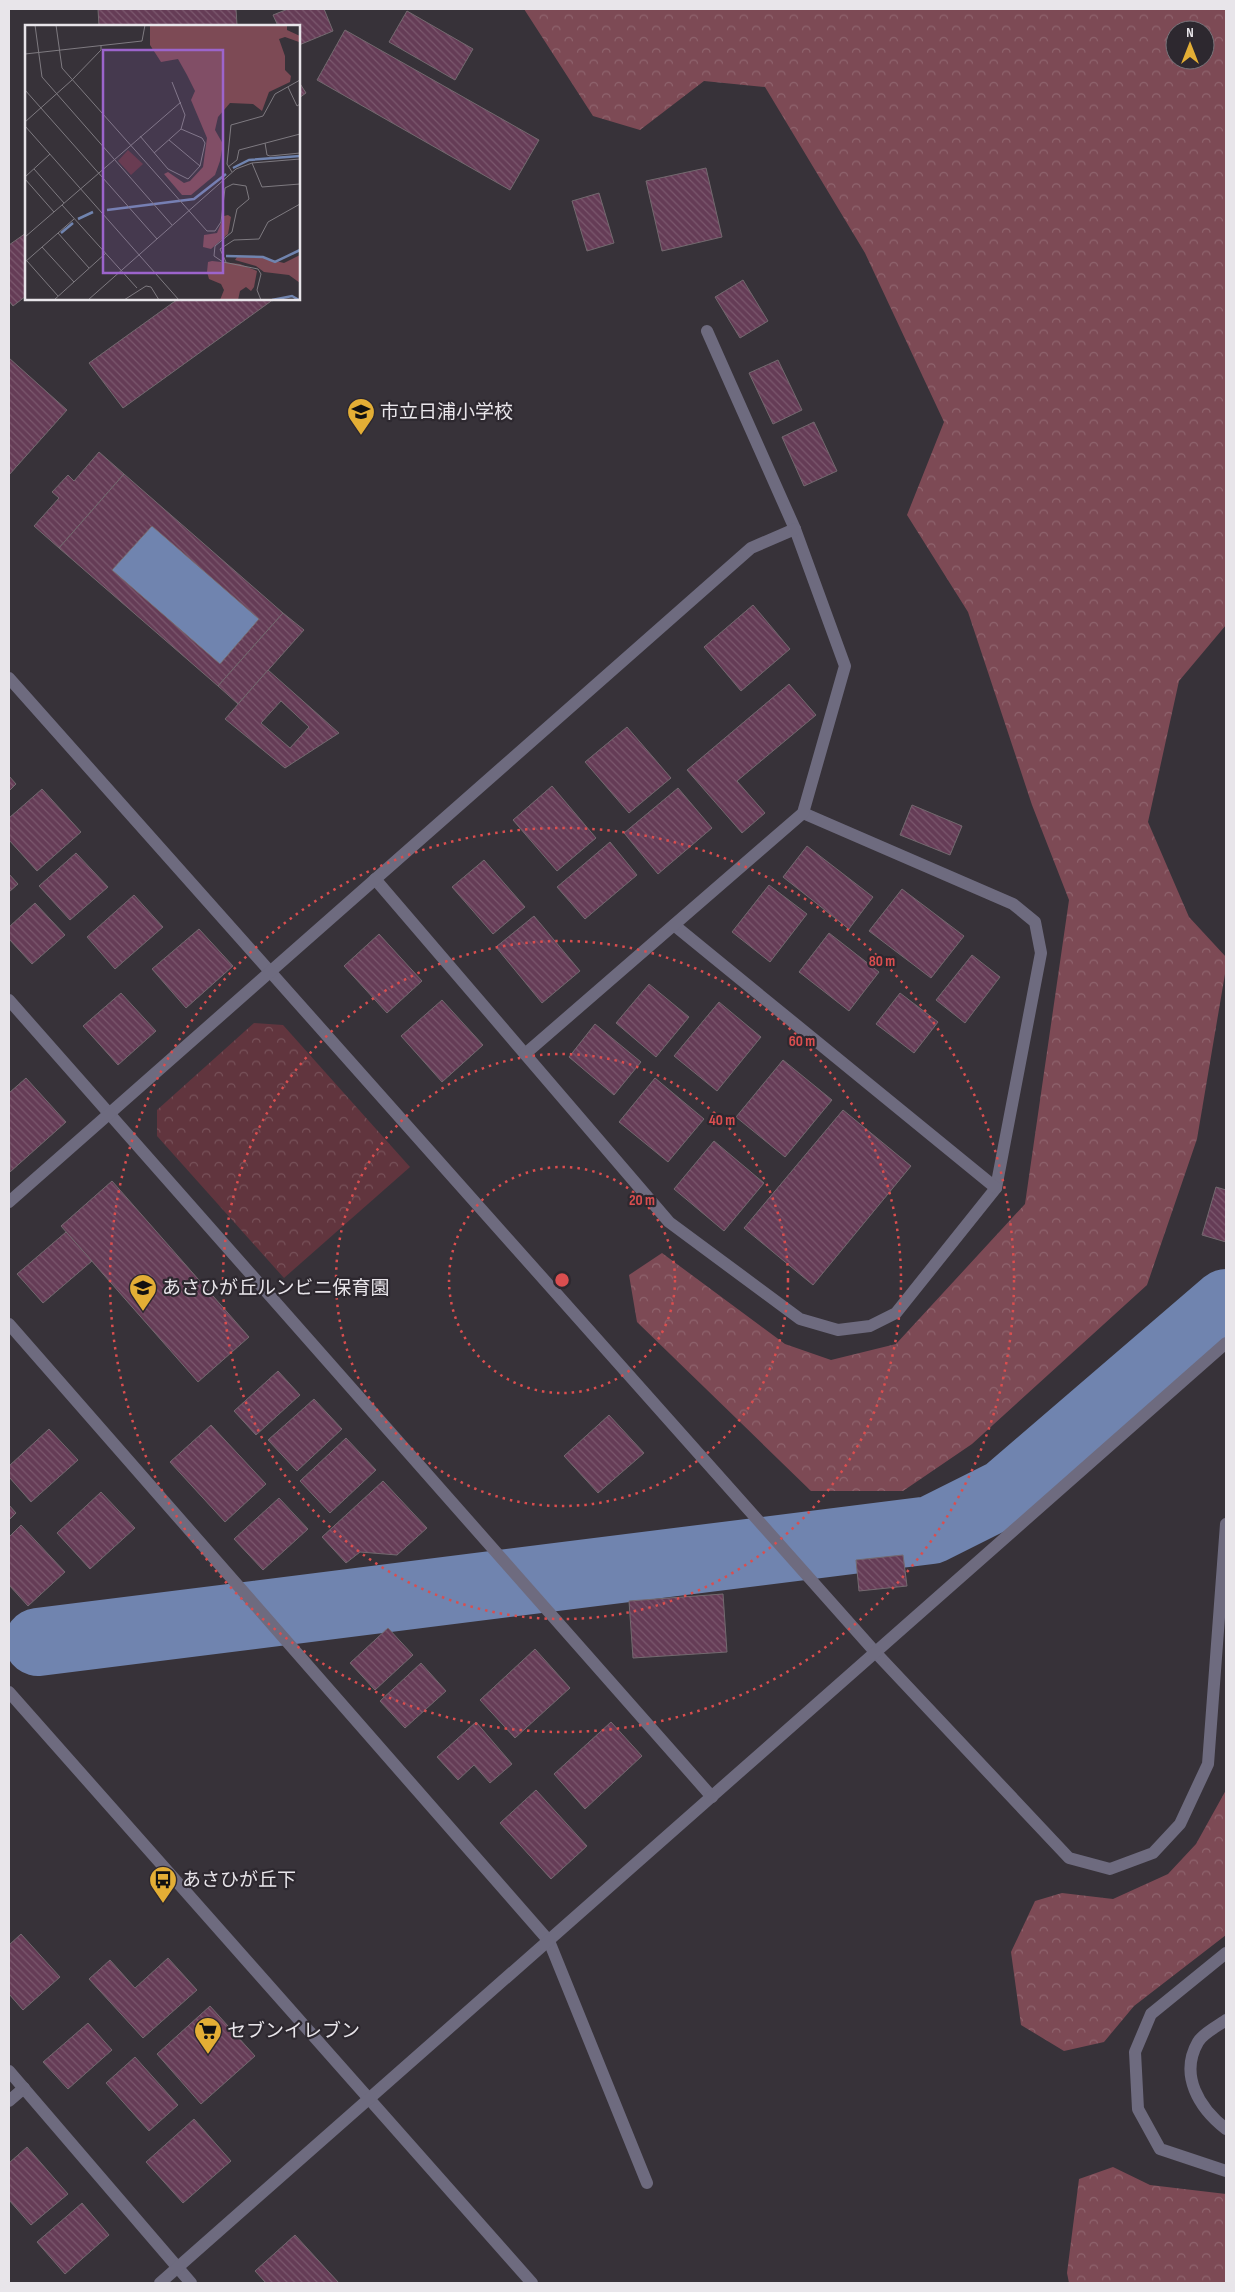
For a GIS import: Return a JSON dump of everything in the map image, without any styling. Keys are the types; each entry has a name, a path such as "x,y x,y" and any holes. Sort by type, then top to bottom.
{"street":[{"path":"525,1054 803,813 845,666 795,529 707,331"},
{"path":"9,1202 752,548 795,529"},
{"path":"9,678 876,1653 1070,1858 1110,1869 1152,1853 1180,1824 1208,1764 1226,1524"},
{"path":"375,879 669,1222 800,1318 838,1330 870,1326 896,1313 996,1188 1042,953 1035,922 1013,904 803,813"},
{"path":"674,925 996,1188"},
{"path":"9,1000 712,1797"},
{"path":"9,1324 549,1941 647,2183"},
{"path":"160,2283 1226,1343"},
{"path":"9,1692 368,2100 532,2283"},
{"path":"1226,1953 1151,2014 1135,2052 1138,2110 1160,2149 1226,2171"},
{"path":"1226,2020 1199,2040 1189,2065 1194,2089 1206,2110 1210,2116 1226,2129"},
{"path":"9,2071 177,2269 191,2283"},
{"path":"9,2102 24,2088"}],"green space":[{"path":"524,9 1226,9 1226,625 1179,681 1148,822 1189,917 1226,957 1226,968 1197,1139 1147,1285 972,1444 903,1491 811,1491 637,1322 629,1275 662,1253 785,1344 831,1360 896,1344 1025,1204 1069,900 1032,805 968,612 907,515 944,422 865,253 765,87 704,81 640,130 593,116"},
{"path":"254,1023 283,1025 410,1167 284,1278 157,1136 157,1110"},
{"path":"1226,1790 1226,1935 1134,2006 1104,2042 1064,2051 1021,2025 1011,1952 1035,1901 1062,1893 1113,1899 1168,1874 1196,1844"},
{"path":"1113,2167 1150,2185 1226,2194 1226,2283 1069,2283 1067,2273 1079,2179"}],"water":[{"path":"152,526 259,619 220,664 112,570"}],"building":[{"path":"98,9 236,9 237,25 99,25"},
{"path":"288,9 324,9 333,31 300,45 300,25 278,25 273,15"},
{"path":"407,11 473,49 455,80 389,42"},
{"path":"345,30 539,140 510,190 317,80"},
{"path":"300,84 306,93 300,97"},
{"path":"706,168 722,237 662,251 646,181"},
{"path":"599,193 614,243 587,251 572,201"},
{"path":"25,234 25,297 13,306 9,301 9,245"},
{"path":"743,280 768,321 740,338 715,297"},
{"path":"177,300 273,300 123,408 89,363"},
{"path":"9,358 67,410 9,475"},
{"path":"778,360 802,410 773,424 749,373"},
{"path":"814,422 837,471 804,486 782,437"},
{"path":"99,452 124,474 59,548 34,526 59,498 52,492 68,475 74,481"},
{"path":"124,474 283,613 218,686 59,548","holes":["152,526 259,619 220,664 112,570"]},
{"path":"753,605 790,649 741,691 704,647"},
{"path":"283,613 304,630 238,704 218,686"},
{"path":"268,670 339,733 285,768 225,719","holes":["281,701 309,727 290,748 261,723"]},
{"path":"789,684 816,715 737,781 765,813 742,833 687,770"},
{"path":"627,727 671,778 629,813 585,762"},
{"path":"9,776 16,784 9,791"},
{"path":"552,786 596,838 557,871 513,820"},
{"path":"678,788 712,828 658,874 624,833"},
{"path":"42,789 81,832 37,871 9,840 9,818"},
{"path":"912,805 962,826 950,855 900,835"},
{"path":"610,842 637,875 585,919 557,887"},
{"path":"807,846 873,897 849,929 783,877"},
{"path":"76,853 108,887 70,920 39,886"},
{"path":"484,860 525,907 493,934 452,887"},
{"path":"9,874 18,884 9,892"},
{"path":"769,885 807,914 770,962 732,932"},
{"path":"902,889 964,936 931,978 869,931"},
{"path":"134,895 163,927 115,969 87,937"},
{"path":"35,903 65,935 32,964 9,939 9,927"},
{"path":"534,916 580,971 542,1003 496,947"},
{"path":"199,929 233,966 186,1008 152,969"},
{"path":"829,933 879,972 849,1011 799,972"},
{"path":"379,934 422,981 387,1013 344,966"},
{"path":"972,955 1000,977 965,1023 936,1000"},
{"path":"649,984 689,1017 656,1057 616,1023"},
{"path":"121,993 156,1031 118,1065 83,1026"},
{"path":"900,993 938,1022 914,1053 876,1024"},
{"path":"442,1000 483,1045 442,1082 401,1036"},
{"path":"719,1002 761,1037 717,1091 674,1056"},
{"path":"595,1024 641,1062 614,1095 569,1057"},
{"path":"783,1060 832,1100 785,1157 736,1117"},
{"path":"26,1078 66,1122 10,1172 9,1093"},
{"path":"655,1078 704,1119 668,1162 619,1122"},
{"path":"843,1110 911,1166 813,1285 744,1228"},
{"path":"714,1141 764,1183 724,1231 674,1189"},
{"path":"112,1181 249,1337 198,1382 61,1226"},
{"path":"1216,1187 1226,1190 1226,1242 1202,1235"},
{"path":"66,1232 92,1261 43,1303 17,1274"},
{"path":"278,1371 300,1395 256,1435 234,1411"},
{"path":"314,1399 342,1429 297,1471 268,1440"},
{"path":"609,1415 644,1453 598,1493 564,1456"},
{"path":"211,1425 266,1484 225,1522 170,1462"},
{"path":"49,1429 78,1460 31,1502 9,1477 9,1466"},
{"path":"346,1438 376,1470 330,1513 300,1481"},
{"path":"383,1481 427,1528 397,1555 360,1552 346,1563 322,1537"},
{"path":"101,1492 135,1528 90,1569 57,1533"},
{"path":"279,1498 308,1529 263,1570 234,1539"},
{"path":"9,1505 16,1513 9,1520"},
{"path":"21,1525 65,1572 28,1606 9,1585 9,1537"},
{"path":"903,1555 907,1586 859,1591 856,1560"},
{"path":"723,1594 727,1652 633,1658 629,1601"},
{"path":"388,1628 413,1655 375,1690 350,1663"},
{"path":"535,1649 570,1688 515,1738 480,1700"},
{"path":"421,1663 446,1691 405,1728 380,1701"},
{"path":"476,1722 512,1764 490,1783 474,1765 458,1780 437,1757"},
{"path":"611,1722 642,1756 585,1809 554,1774"},
{"path":"536,1790 587,1846 551,1879 500,1823"},
{"path":"21,1934 60,1977 23,2010 9,1994 9,1945"},
{"path":"168,1958 197,1990 143,2038 89,1979 110,1960 135,1988"},
{"path":"210,2006 255,2056 201,2104 157,2054"},
{"path":"88,2023 112,2050 68,2089 43,2062"},
{"path":"135,2057 178,2105 149,2131 106,2083"},
{"path":"194,2119 231,2161 183,2203 146,2162"},
{"path":"27,2147 68,2194 31,2225 9,2200 9,2163"},
{"path":"82,2203 109,2235 65,2274 37,2242"},
{"path":"295,2235 339,2283 266,2283 255,2271"}],"waterway":[{"path":"38,1642 931,1530 1005,1493 1226,1303"}],"place":[{"name":"市立日浦小学校","path":"361,436"},
{"name":"あさひが丘ルンビニ保育園","path":"143,1312"},
{"name":"あさひが丘下","path":"163,1904"},
{"name":"セブンイレブン","path":"208,2055"}]}
